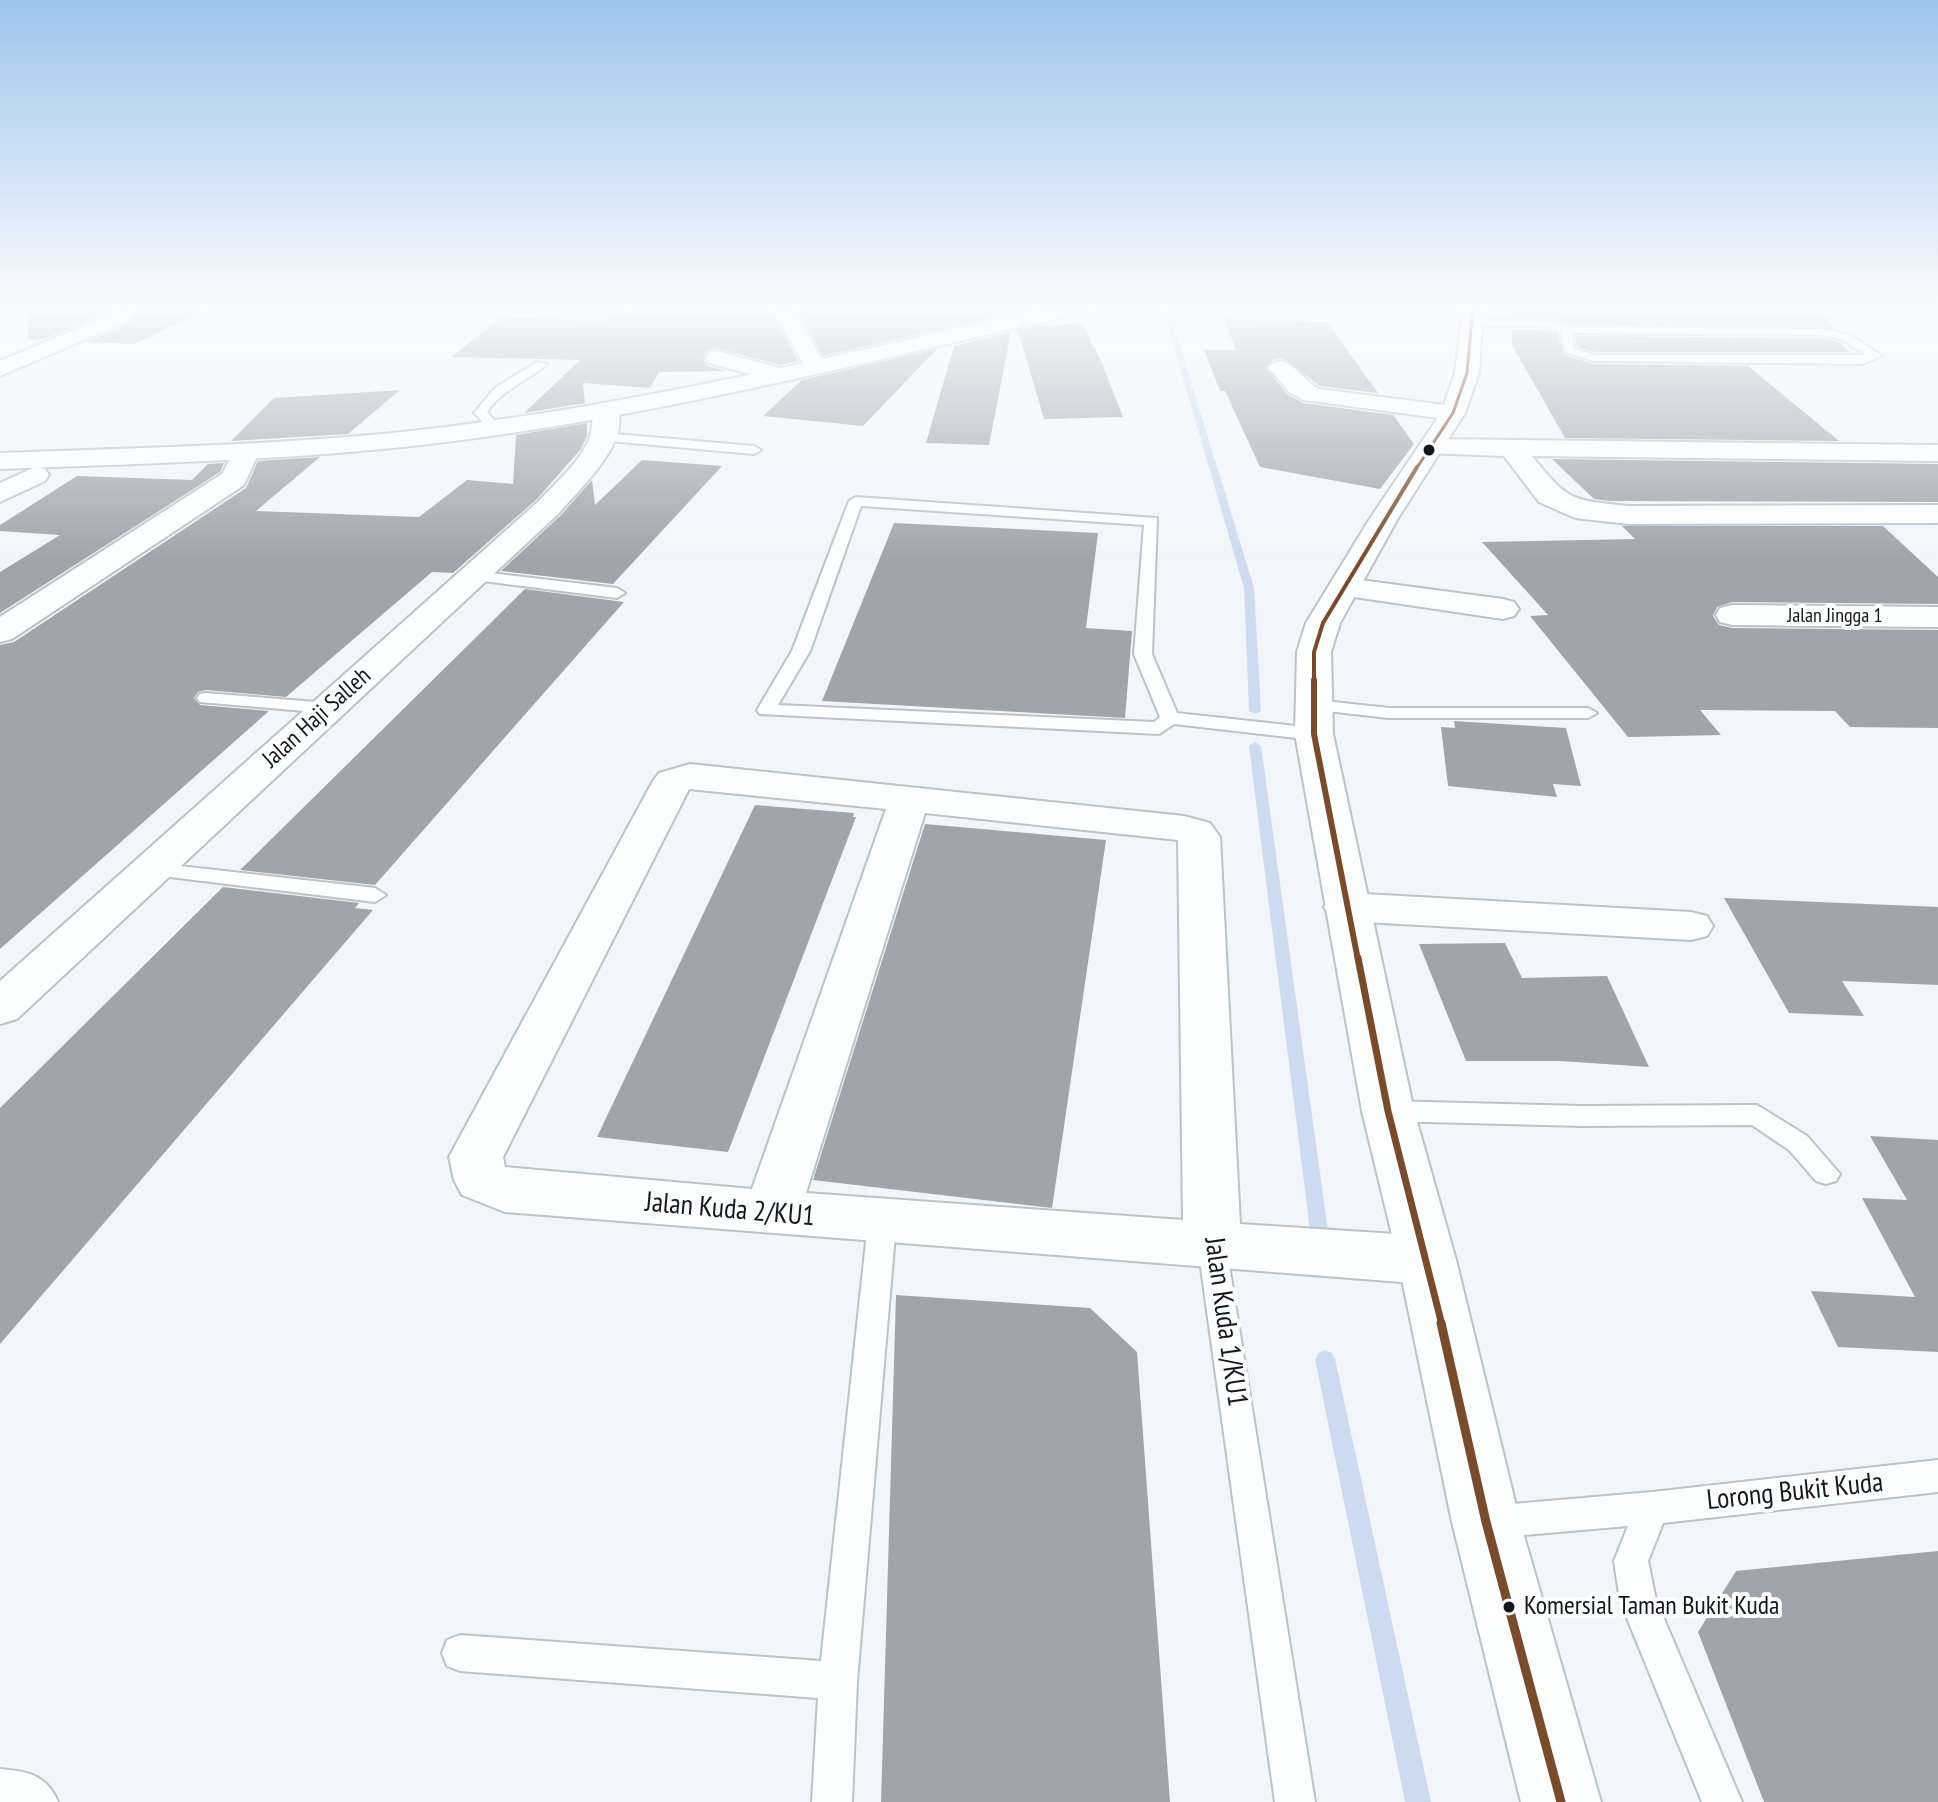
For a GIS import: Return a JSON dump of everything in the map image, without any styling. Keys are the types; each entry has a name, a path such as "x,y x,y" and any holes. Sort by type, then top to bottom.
{"street":[{"path":"0,461 241,452 363,443 495,428 604,424 725,390"},
{"path":"1303,390 1513,450 1895,450 1938,453"},
{"path":"1460,390 1443,430 1383,520 1323,623 1314,652 1314,720 1346,907 1388,1111 1427,1260 1486,1522 1561,1802"},
{"name":"Jalan Haji Salleh","path":"0,1008 549,507 601,445 604,424"},
{"path":"1513,450 1549,496 1575,509 1629,515 1938,514"},
{"path":"0,632 234,479 243,459 241,452"},
{"path":"0,494 35,475"},
{"path":"1345,587 1503,609"},
{"name":"Jalan Jingga 1","path":"1732,615 1938,617"},
{"name":"Jalan Kuda 2/KU1","path":"909,799 690,776 673,781 476,1157 481,1180 505,1191 882,1223 1427,1260"},
{"path":"772,1213 909,799"},
{"name":"Jalan Kuda 1/KU1","path":"909,799 1184,828 1199,837 1212,1246"},
{"path":"1346,907 1691,926"}],"lane":[{"path":"495,428 480,413 499,390"},
{"path":"604,424 754,450"},
{"path":"1170,718 1143,654 1152,521 856,501 801,651 766,710 1159,728 1170,718 1314,720 1389,713 1588,713"},
{"path":"473,576 617,593"},
{"path":"206,698 328,708"},
{"path":"153,869 375,895"},
{"path":"1388,1111 1582,1116 1757,1115 1798,1143 1826,1174"},
{"path":"832,1802 838,1681 882,1223"},
{"name":"Jalan Kuda 1/KU1","path":"1212,1246 1295,1802"},
{"name":"Lorong Bukit Kuda","path":"1486,1522 1652,1508 1938,1476"},
{"path":"1652,1508 1631,1561 1638,1601 1722,1802"},
{"path":"460,1653 838,1681"},
{"path":"0,1789 26,1791 38,1802"}],"building":[{"path":"400,390 348,434 231,441 274,398"},
{"path":"548,390 584,390 585,403 524,413"},
{"path":"791,390 898,390 863,426 763,416"},
{"path":"941,390 1000,390 989,445 926,443"},
{"path":"1036,390 1113,390 1123,417 1044,419"},
{"path":"1284,390 1303,403 1393,415 1414,444 1380,489 1260,467 1225,391 1220,391"},
{"path":"1538,390 1777,390 1839,441 1565,438"},
{"path":"587,423 587,436 581,449 537,499 453,573 432,572 286,697 206,690 198,692 194,698 200,705 269,711 0,949 0,645 14,642 246,488 258,461 320,457 256,511 419,517 467,480 513,484 516,435"},
{"path":"1552,459 1938,464 1938,502 1610,501 1594,499"},
{"path":"642,460 722,466 613,584 501,571 561,515 592,480 595,505"},
{"path":"224,463 220,472 0,613 0,572 60,535 0,531 0,525 77,476 192,480 208,464"},
{"path":"894,523 1098,533 1086,628 1132,631 1125,718 822,701"},
{"path":"1622,526 1883,526 1938,577 1938,604 1732,602 1717,607 1713,616 1719,625 1732,628 1938,630 1938,728 1850,727 1835,711 1700,710 1721,735 1628,737 1530,616 1548,615 1482,542 1635,539"},
{"path":"525,589 624,602 375,885 240,870"},
{"path":"1454,721 1566,728 1581,786 1553,784 1557,797 1448,786 1441,727 1455,728"},
{"path":"755,805 854,813 853,817 856,817 728,1152 597,1137"},
{"path":"925,824 1106,840 1052,1208 813,1180"},
{"path":"223,887 359,903 355,908 373,910 0,1344 0,1108"},
{"path":"1724,898 1938,907 1938,985 1842,981 1864,1016 1789,1013"},
{"path":"1505,943 1522,978 1607,976 1649,1067 1561,1061 1466,1061 1419,944"},
{"path":"1870,1136 1938,1140 1938,1352 1838,1347 1811,1291 1915,1297 1862,1198 1907,1200"},
{"path":"896,1295 1090,1308 1137,1352 1170,1802 881,1802"},
{"path":"1938,1551 1938,1802 1764,1802 1698,1632 1736,1571"}],"waterway":[{"path":"1190,390 1249,588 1255,711"},
{"path":"1255,746 1321,1246"},
{"path":"1325,1359 1418,1802"}],"transit line":[{"path":"1461,390 1453,413 1383,520 1323,623 1314,652 1314,734 1388,1111 1427,1260 1486,1522 1561,1802"}],"place":[{"name":"Komersial Taman Bukit Kuda","path":"1509,1607"}]}
